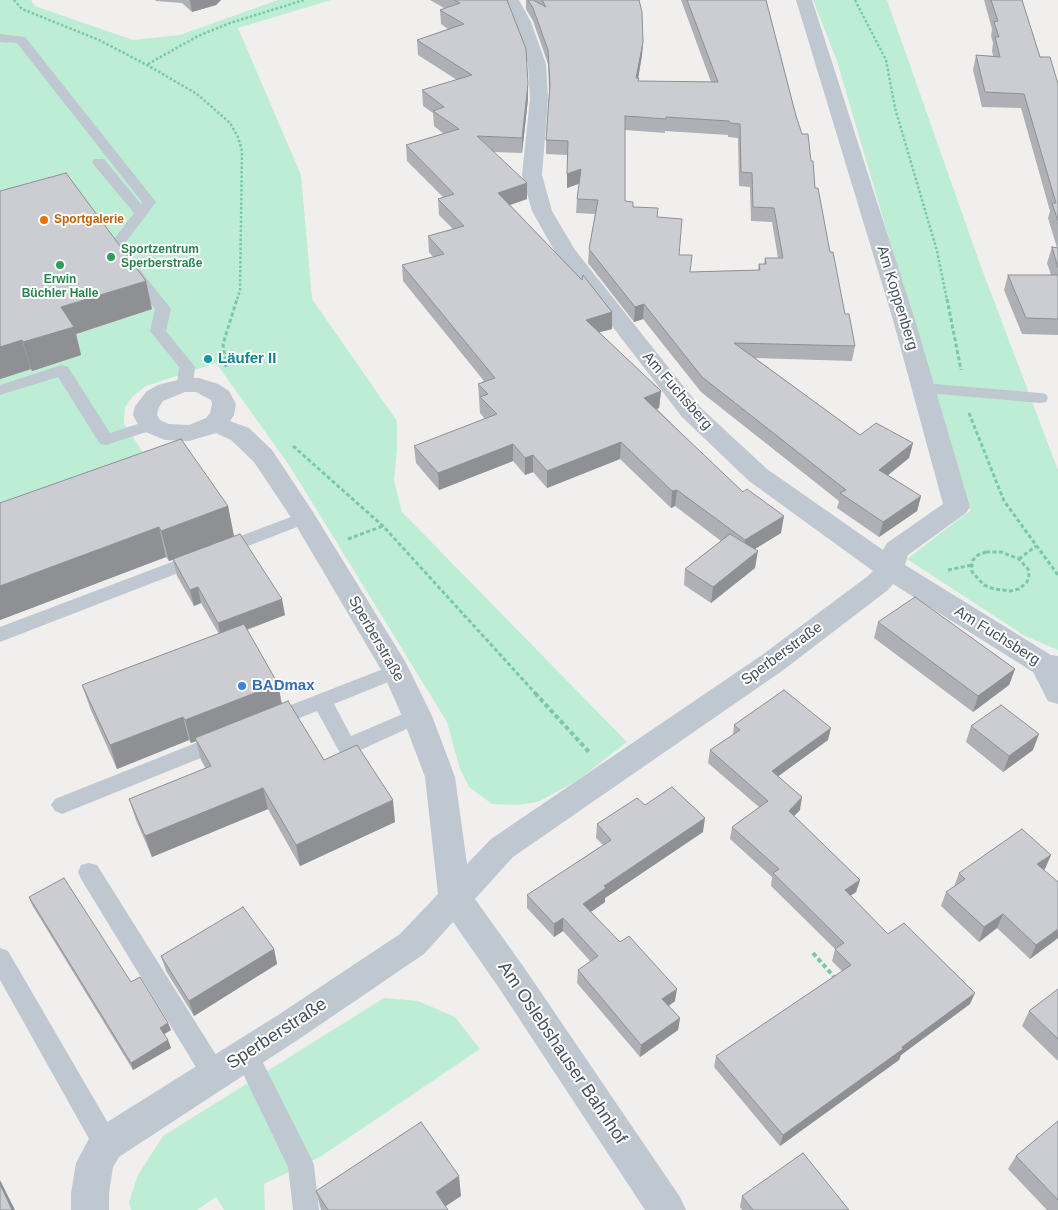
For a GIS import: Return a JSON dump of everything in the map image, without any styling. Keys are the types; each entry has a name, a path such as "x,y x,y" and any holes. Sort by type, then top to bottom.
{"street":[{"name":"Am Fuchsberg","path":"511,0 522,22 537,64 539,99 532,175 542,211 566,252 691,412 758,475 890,569 1051,666"},
{"name":"Am Koppenberg","path":"804,0 923,388 957,507 896,550 890,569"},
{"path":"185,385 210,389 221,396 224,404 222,415 215,423 203,430 178,434 165,432 150,425 145,415 147,406 155,396 166,390 185,385"},
{"name":"Sperberstraße","path":"215,423 240,434 263,456 304,518 396,671 417,716 440,777 455,898"},
{"name":"Sperberstraße","path":"214,1074 246,1055 412,944 502,848 772,663 878,583 890,569"},
{"path":"1051,666 1058,692"},
{"name":"Am Oslebshauser Bahnhof","path":"455,898 511,977 668,1210"},
{"path":"90,1210 90,1193 95,1163 106,1144 214,1074"}],"lane":[{"path":"0,38 21,40 149,202 115,247 163,309 158,331 186,367 185,385"},
{"path":"100,162 141,212"},
{"path":"0,390 62,370 106,440 150,425"},
{"path":"923,388 1040,398"},
{"path":"0,635 304,518"},
{"path":"62,805 396,671"},
{"path":"322,701 347,747 417,716"},
{"path":"88,872 214,1074"},
{"path":"0,958 106,1144"},
{"path":"246,1055 302,1165 306,1210"}],"path":[{"path":"14,0 22,10 99,40 147,65 197,94 230,123 238,137 242,151 240,290 223,344 224,365 230,373"},
{"path":"147,65 198,36 230,23 304,0"},
{"path":"855,0 886,60 895,108 937,252 971,422 1004,501 1058,575"},
{"path":"290,444 383,526 610,774"},
{"path":"322,549 383,526"},
{"path":"1020,559 1036,546"},
{"path":"986,552 1001,552 1020,559 1028,569 1029,576 1027,582 1018,589 1004,591 994,589 984,585 972,572 973,560 978,555 986,552"},
{"path":"813,953 838,981"}],"green space":[{"path":"0,0 31,0 35,6 133,40 180,35 278,0 331,0 238,28 301,175 312,299 397,421 394,481 402,512 627,742 578,780 538,802 516,805 492,804 469,787 460,769 447,722 289,465 216,363 146,386 133,396 125,407 124,424 151,464 0,530"},
{"path":"813,0 887,0 980,264 1058,470 1058,650 1025,636 907,559 971,510 963,492 837,61"},
{"path":"384,998 418,1001 455,1017 480,1049 320,1157 264,1184 265,1210 224,1210 216,1197 197,1210 131,1210 129,1202 138,1175 163,1136"}],"building":[{"path":"454,0 507,0 526,49 528,84 522,138 477,136 527,183 498,193 582,280 583,275 612,312 586,320 661,391 644,398 743,492 747,489 784,516 745,540 677,490 672,491 621,442 547,471 533,455 525,458 513,444 438,473 414,446 497,414 480,397 488,394 478,384 495,378 402,265 444,254 428,236 464,226 438,199 454,194 406,145 459,129 433,111 444,107 422,90 472,75 417,40 464,24 440,10 460,3"},
{"path":"528,0 533,0 546,7 542,0 639,0 642,12 643,42 636,78 639,78 638,81 718,82 687,0 766,0 796,116 802,134 808,134 815,188 818,188 830,252 833,252 845,314 849,314 855,346 734,343 860,435 876,423 913,443 879,470 921,496 883,522 840,493 846,490 702,377 644,304 635,307 589,249 598,200 577,199 581,169 567,174 568,141 546,140 550,85 548,50 533,8","holes":["625,116 666,119 666,117 729,121 730,123 740,124 741,172 752,173 753,207 774,208 783,258 765,258 766,264 759,264 760,270 690,272 692,255 679,255 682,219 657,217 658,208 633,207 633,202 625,201"]},
{"path":"991,0 1022,0 1040,57 1050,57 1058,84 1058,221 1052,203 1056,203 1024,94 985,92 976,55 1000,57 995,37 999,37 994,22 998,21"},
{"name":"Erwin Büchler Halle","path":"66,173 146,281 61,307 74,327 0,347 0,191"},
{"path":"1052,247 1058,248 1058,268"},
{"path":"1008,275 1058,275 1058,319 1026,318"},
{"path":"181,439 228,506 161,531 159,527 0,586 0,503"},
{"path":"240,534 282,599 218,623 198,587 190,590 173,559"},
{"path":"730,534 758,551 713,587 685,569"},
{"path":"915,597 1015,669 978,696 878,622"},
{"path":"244,624 278,684 185,720 183,717 110,745 82,685"},
{"path":"784,690 831,728 772,771 802,797 789,811 860,880 845,890 888,934 904,923 975,993 902,1047 903,1049 783,1135 716,1056 851,965 835,949 844,943 773,873 779,869 732,827 768,801 710,750 740,730 734,725"},
{"path":"288,701 324,760 357,745 393,800 296,845 263,788 145,836 129,799 211,766 195,738"},
{"path":"1001,705 1039,734 1009,756 971,726"},
{"path":"672,787 705,818 604,886 606,888 583,904 620,942 629,936 677,989 662,999 680,1018 641,1045 578,970 598,956 563,918 554,924 527,895 611,840 597,824 637,798 645,805"},
{"path":"1022,829 1051,855 1037,864 1058,882 1058,929 1036,945 1003,914 984,927 946,892 965,879 959,873"},
{"path":"64,878 131,982 140,977 168,1023 160,1028 168,1040 131,1063 29,897"},
{"path":"243,907 274,949 189,1001 161,956"},
{"path":"1058,989 1058,1039 1029,1011"},
{"path":"1058,1121 1058,1200 1016,1156"},
{"path":"421,1122 459,1176 436,1192 448,1210 328,1210 316,1191"},
{"path":"803,1153 849,1210 753,1210 742,1196"},
{"path":"0,1184 12,1210 0,1210"}],"place":[{"name":"Sportgalerie","path":"44,220"},
{"name":"Sportzentrum Sperberstraße","path":"111,257"},
{"name":"Erwin Büchler Halle","path":"60,265"},
{"name":"Läufer II","path":"208,359"},
{"name":"BADmax","path":"242,686"}]}
